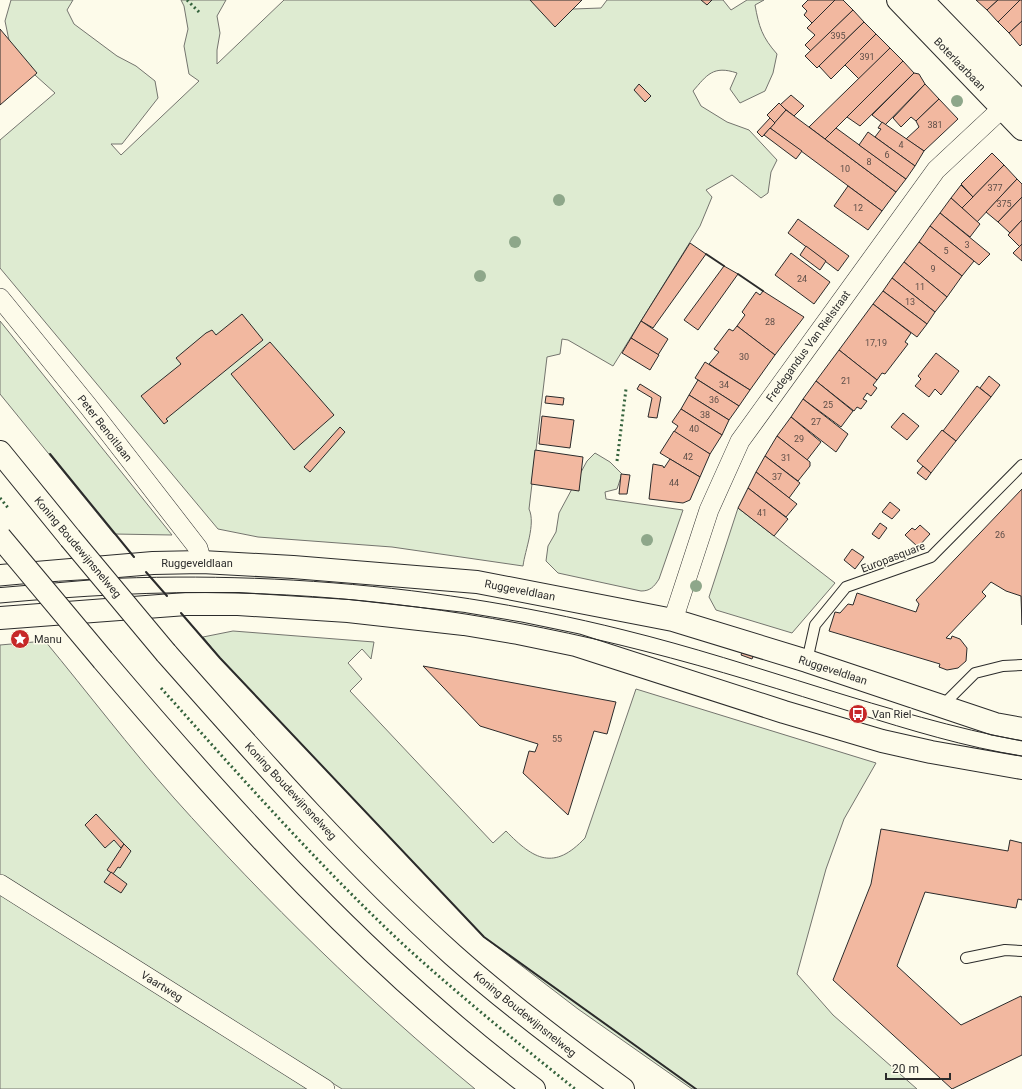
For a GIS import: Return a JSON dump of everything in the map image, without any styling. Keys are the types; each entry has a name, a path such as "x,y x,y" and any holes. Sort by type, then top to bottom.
{"main road":[{"name":"Boterlaarbaan","path":"898,0 1013,103"},
{"name":"Boterlaarbaan","path":"922,0 1013,103 1022,129"},
{"name":"Koning Boudewijnsnelweg","path":"0,452 166,653 259,758 355,860 453,955 548,1034 622,1089"},
{"path":"0,537 174,743 273,851 349,928 422,997 506,1068 534,1089"},
{"name":"Ruggeveldlaan","path":"0,576 153,563 202,562 293,567 477,582 673,620 807,661 995,724 1022,728"},
{"path":"0,618 186,604 238,604 348,610 464,624 576,645 784,712 882,741 1022,768"}],"street":[{"name":"Fredegandus Van Rielstraat","path":"673,620 709,510 740,441 936,170 1013,103"},
{"name":"Peter Benoitlaan","path":"0,298 88,406 198,548 202,562"},
{"name":"Vaartweg","path":"0,884 325,1089"}],"lane":[{"name":"Europasquare","path":"807,661 815,625 846,587 931,557 1022,465"},
{"path":"941,707 975,672 1003,666 1022,665"},
{"path":"966,958 1006,950 1022,951"}],"green space":[{"path":"11,0 73,0 67,10 74,24 117,56 136,66 155,81 158,98 122,144 111,144 121,155 199,81 189,74 184,46 188,29 184,6 181,0 226,0 217,16 220,33 217,50 217,64 284,0 543,0 573,9 601,8 607,0 723,0 731,10 747,0 764,0 755,5 758,20 765,37 777,54 773,73 765,91 740,103 730,89 737,73 722,70 711,73 702,80 693,91 701,106 727,122 749,130 777,160 771,172 768,193 761,198 732,175 706,190 712,197 700,226 613,366 568,340 562,339 560,354 547,357 529,509 531,515 531,529 523,566 392,547 258,537 218,529 0,268 0,140 55,93 26,67 11,50 5,21"},
{"path":"0,321 172,535 114,534 0,394"},
{"path":"595,453 610,462 622,474 617,489 605,492 606,499 683,510 659,579 653,586 644,591 558,573 546,561 548,546 556,532 559,513 587,461"},
{"path":"738,508 835,583 792,633 716,610 709,597"},
{"path":"233,631 374,642 371,659 362,649 348,663 362,679 350,691 493,843 506,831 526,849 535,855 544,858 554,858 564,855 585,838 636,689 876,763 844,819 826,869 797,974 833,1015 917,1089 692,1089 578,1009 484,937 220,658 203,637"},
{"path":"45,641 157,779 245,875 319,949 395,1021 475,1089 342,1089 0,875 0,645"},
{"path":"0,893 311,1089 0,1089"}],"building":[{"path":"530,0 582,0 555,27"},
{"path":"701,0 712,0 707,5"},
{"path":"808,0 835,0 812,23 804,15 807,11 802,6"},
{"path":"835,0 843,0 853,10 811,51 805,45 815,35 807,28"},
{"path":"976,0 998,0 987,10"},
{"path":"998,0 1020,0 998,22 987,10"},
{"path":"1020,0 1022,0 1022,21 1009,33 998,22"},
{"path":"853,10 864,22 817,68 805,56"},
{"path":"1022,21 1022,44 1020,46 1009,33"},
{"path":"864,22 876,34 831,79 819,66"},
{"path":"0,29 37,73 0,105"},
{"path":"876,34 890,48 859,79 845,65"},
{"path":"890,48 903,61 825,139 809,127"},
{"path":"903,61 914,73 860,126 847,117"},
{"path":"914,73 919,74 925,84 885,125 872,115"},
{"path":"639,84 651,96 645,102 634,90"},
{"path":"925,84 939,99 916,121 911,117 901,127 893,118"},
{"path":"791,95 804,106 794,116 780,105"},
{"path":"939,99 958,119 924,151 906,139 919,127 916,121"},
{"path":"779,103 786,110 775,123 767,115"},
{"path":"786,110 896,192 882,211 770,128"},
{"path":"770,118 775,123 762,137 757,132"},
{"path":"882,122 924,151 915,166 875,137 881,129 878,128"},
{"path":"770,128 802,151 796,159 764,135"},
{"path":"836,128 906,179 896,192 825,139"},
{"path":"868,132 915,166 906,179 859,145"},
{"path":"992,153 1004,165 973,197 961,184"},
{"path":"1004,165 1017,179 977,222 962,208"},
{"path":"1017,179 1022,184 1022,197 998,222 986,212"},
{"path":"961,185 973,197 962,208 951,198"},
{"path":"848,186 882,211 868,230 834,206"},
{"path":"1022,197 1022,220 1010,233 998,222"},
{"path":"951,198 980,224 970,237 940,213"},
{"path":"940,213 990,254 979,265 930,226"},
{"path":"798,219 849,256 838,271 788,233"},
{"path":"1022,220 1022,244 1020,247 1008,235"},
{"path":"930,226 974,261 962,276 919,242"},
{"path":"919,242 962,276 947,297 904,262"},
{"path":"690,243 706,254 653,328 641,321"},
{"path":"1022,244 1022,261 1013,253"},
{"path":"806,246 826,261 820,270 800,255"},
{"path":"791,253 830,282 814,304 775,275"},
{"path":"904,262 947,297 935,312 892,278"},
{"path":"724,266 738,274 698,330 684,320"},
{"path":"892,278 935,312 927,324 883,291"},
{"path":"763,291 804,317 775,355 737,326 745,315 742,312 756,292 760,295"},
{"path":"883,291 927,324 917,337 873,304"},
{"path":"873,304 911,333 905,342 908,344 885,374 882,373 877,380 839,350"},
{"path":"242,314 263,340 166,419 168,421 164,424 141,396 181,364 176,358 206,333 212,330 216,335"},
{"path":"641,321 668,339 658,355 631,338"},
{"path":"737,326 775,355 750,390 709,364 719,352 714,349 729,329 733,331"},
{"path":"631,338 659,355 650,370 622,353"},
{"path":"270,342 334,415 294,450 231,374"},
{"path":"839,350 877,380 873,385 877,388 871,396 867,393 863,399 867,401 861,409 857,407 854,411 816,381"},
{"path":"936,353 959,371 941,395 935,389 929,397 915,386 921,379 918,376"},
{"path":"705,362 750,390 739,406 695,378"},
{"path":"989,376 1000,385 991,397 980,388"},
{"path":"698,380 739,406 729,420 689,395"},
{"path":"816,381 853,411 841,427 803,399"},
{"path":"640,384 661,397 657,418 648,417 652,398 637,389"},
{"path":"977,386 991,397 956,441 943,431"},
{"path":"689,395 729,420 722,435 681,409"},
{"path":"546,396 564,398 563,405 545,403"},
{"path":"803,399 848,434 836,452 791,417"},
{"path":"681,409 722,435 710,454 674,432 678,426 672,422"},
{"path":"903,413 919,426 907,440 891,427"},
{"path":"542,416 574,420 570,448 539,444"},
{"path":"791,417 821,442 807,460 777,436"},
{"path":"340,427 345,432 310,472 304,467"},
{"path":"942,430 956,441 931,473 917,461"},
{"path":"674,431 710,454 700,477 660,453"},
{"path":"777,436 810,462 810,466 798,481 765,456"},
{"path":"535,450 583,457 579,491 531,484"},
{"path":"765,456 800,483 789,498 756,472"},
{"path":"670,459 700,477 690,500 683,503 649,499 653,464 663,466 664,468"},
{"path":"923,466 931,473 926,480 917,473"},
{"path":"756,472 797,504 786,517 748,488"},
{"path":"621,474 630,475 627,494 619,494"},
{"path":"748,488 788,519 774,536 738,508"},
{"path":"1022,489 1022,625 1021,596 1006,591 991,582 982,592 986,596 946,638 951,639 952,636 960,639 967,648 966,661 958,668 947,670 939,667 940,664 829,631 835,612 840,613 848,604 853,605 857,593 916,612 919,604 916,600"},
{"path":"890,502 900,510 892,519 882,512"},
{"path":"880,523 887,528 879,539 872,534"},
{"path":"920,525 930,534 918,547 905,535 912,528 915,530"},
{"path":"852,549 864,557 855,569 844,560"},
{"path":"743,651 754,654 752,659 741,655"},
{"path":"423,666 616,702 607,734 594,731 568,815 523,773 529,751 535,752 538,744 480,726"},
{"path":"96,814 124,844 121,848 114,840 105,848 85,825"},
{"path":"881,829 1008,851 1010,840 1022,843 1022,900 1018,899 1016,908 925,892 897,966 961,1025 1021,996 1022,998 1022,1055 952,1089 833,980 871,884"},
{"path":"124,844 131,851 120,868 118,867 113,874 107,870"},
{"path":"111,872 127,884 121,893 104,882"}],"tram line":[{"path":"0,586 78,580 157,577 235,578 314,581 392,588 470,599 547,613 624,630 674,643 921,717 1022,741"},
{"path":"0,603 118,595 235,593 338,599 441,610 543,628 644,651 776,688 938,738 1022,756"}],"hedge":[{"path":"187,0 199,12"},
{"path":"617,461 626,389"},
{"path":"0,498 9,509"},
{"path":"161,688 281,820 374,917 448,984 575,1089"}],"wall":[{"path":"706,254 724,266"},
{"path":"738,274 763,291"},
{"path":"50,454 134,557"},
{"path":"146,572 167,596"},
{"path":"181,613 220,658 484,937 696,1089"}],"place":[{"name":"Manu","path":"20,639"},
{"name":"Van Riel","path":"858,714"}]}
